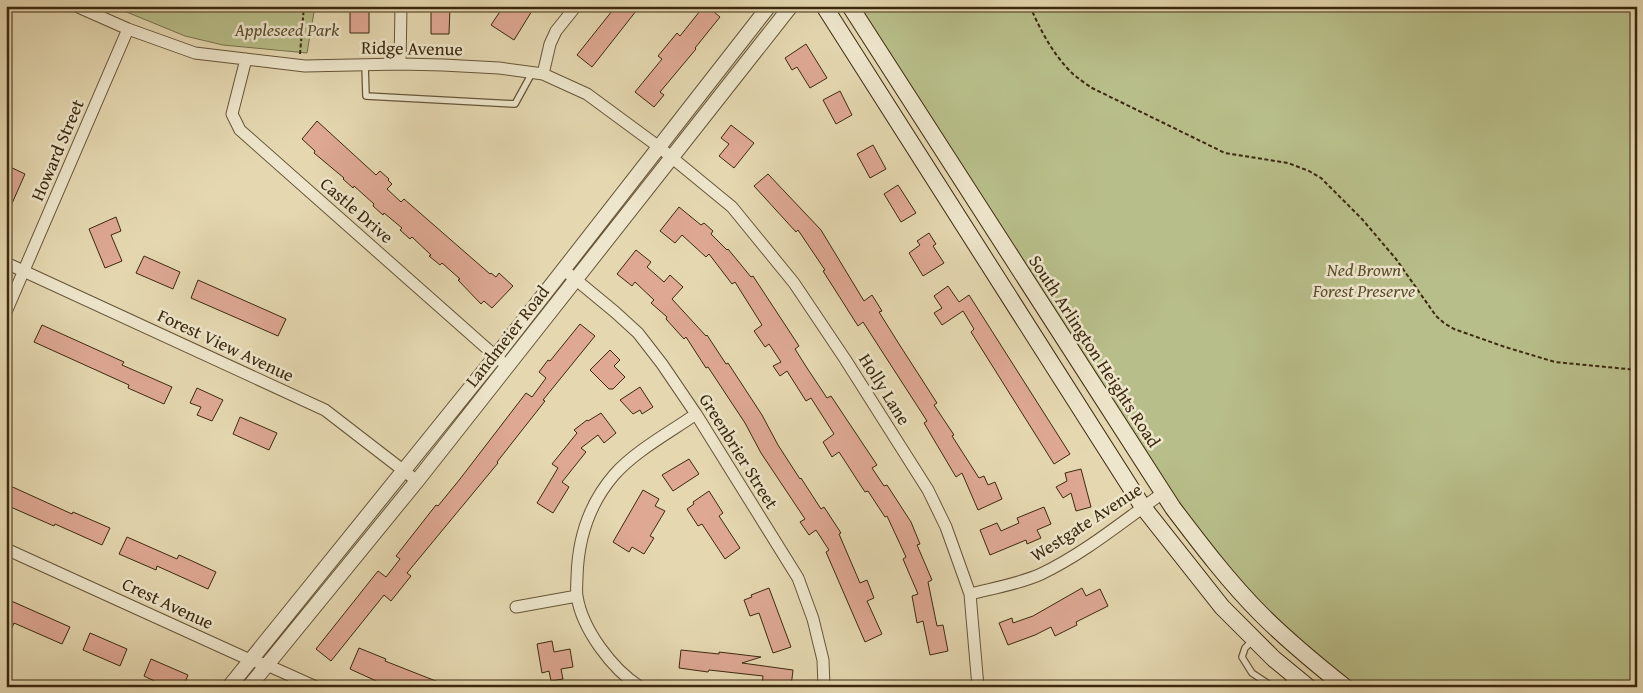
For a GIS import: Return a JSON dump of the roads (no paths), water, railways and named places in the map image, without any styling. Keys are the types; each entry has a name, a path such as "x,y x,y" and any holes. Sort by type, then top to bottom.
{"main road":[{"path":"824,6 1143,507 1222,607 1274,659 1290,681 1308,687"},
{"name":"South Arlington Heights Road","path":"850,6 1163,493 1224,574 1261,614 1299,650 1345,687"}],"street":[{"name":"Ridge Avenue","path":"76,6 128,30 195,53 305,66 400,64 499,68 537,74 588,94 672,157"},
{"path":"400,64 401,6"},
{"path":"537,74 556,31 576,6"},
{"name":"Landmeier Road","path":"229,687 496,356 769,6"},
{"name":"Landmeier Road","path":"249,687 417,481 792,6"},
{"name":"Howard Street","path":"6,312 128,30"},
{"name":"Castle Drive","path":"246,59 232,114 240,130 508,366"},
{"name":"Holly Lane","path":"672,157 719,195 743,219 794,284 846,359 928,490 946,527 970,594 978,687"},
{"name":"Forest View Avenue","path":"6,263 325,410 417,481"},
{"name":"Greenbrier Street","path":"563,269 638,333 696,414 798,578 813,618 823,660 824,687"},
{"path":"640,687 617,668 601,649 587,626 577,596 577,565 582,536 592,508 615,474 633,457 696,414"},
{"name":"Westgate Avenue","path":"970,594 1027,580 1040,574 1096,541 1163,493"},
{"name":"Crest Avenue","path":"6,549 250,660 267,665 316,687"},
{"path":"516,606 577,596"}],"lane":[{"path":"365,64 366,96 515,104 537,74"},
{"path":"1254,638 1242,657 1252,674 1273,687"}],"park label":[{"name":"Appleseed Park","path":"287,29"},
{"name":"Ned Brown Forest Preserve","path":"1364,279"}]}
